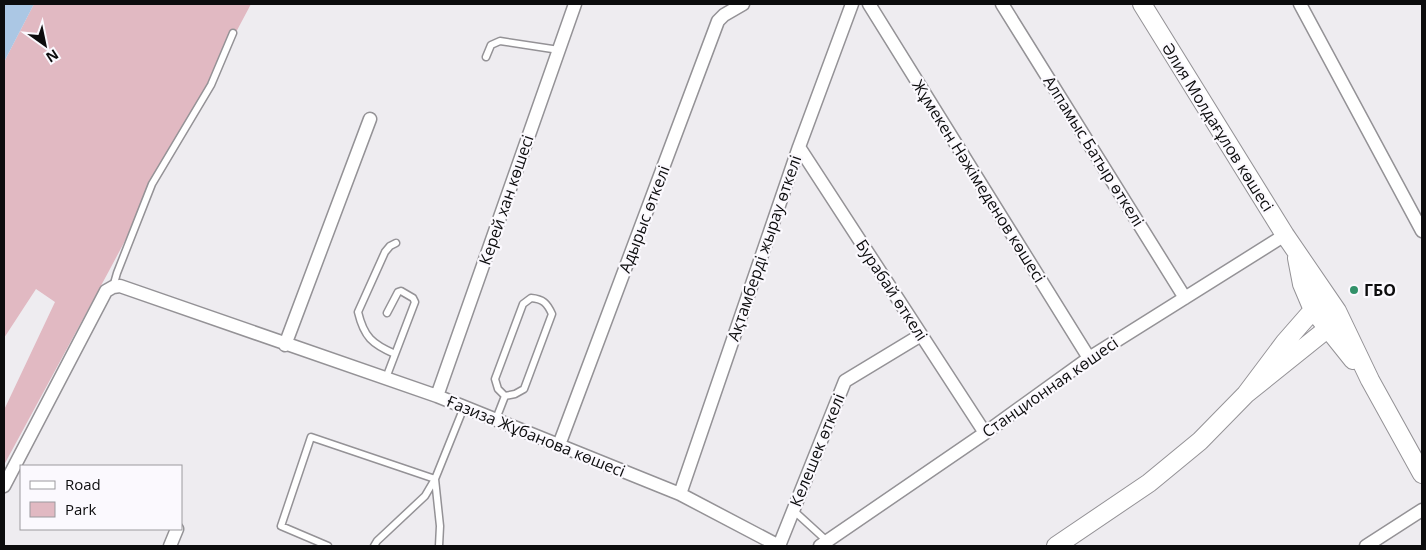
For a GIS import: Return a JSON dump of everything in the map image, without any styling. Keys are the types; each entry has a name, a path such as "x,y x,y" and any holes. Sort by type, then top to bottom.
{"main road":[{"name":"Әлия Молдағұлов көшесі","path":"1142,4 1295,251 1337,311 1370,380 1422,474"},
{"name":"Әлия Молдағұлов көшесі","path":"1295,251 1302,284 1313,310 1370,380"},
{"path":"1290,348 1302,284"},
{"path":"1056,546 1150,483 1200,441 1290,348 1313,310 1325,306 1337,311 1335,320 1327,329 1290,348"},
{"path":"1290,348 1325,348 1340,354 1370,380"}],"street":[{"name":"Керей хан көшесі","path":"437,396 575,4"},
{"path":"717,4 724,15 743,4"},
{"name":"Ақтамберді жырау өткелі","path":"680,494 799,146 852,4"},
{"name":"Жұмекен Нәжімеденов көшесі","path":"869,4 1089,358"},
{"name":"Алпамыс Батыр өткелі","path":"1002,4 1185,298"},
{"path":"1300,4 1422,231"},
{"name":"Адырыс өткелі","path":"559,445 718,21 724,15"},
{"path":"285,344 370,119"},
{"name":"Бурабай өткелі","path":"799,146 985,433"},
{"name":"Станционная көшесі","path":"824,544 985,433 1089,358 1285,235"},
{"name":"Ғазиза Жұбанова көшесі","path":"113,287 120,286 437,396 680,494 779,546"},
{"path":"4,486 106,291 113,287"},
{"name":"Келешек өткелі","path":"779,546 846,381 922,335"},
{"path":"1366,546 1422,510"},
{"path":"170,546 177,530"}],"lane":[{"path":"113,287 116,273 152,184 211,85 233,33"},
{"path":"486,58 490,45 500,41 559,50"},
{"path":"395,354 377,346 366,336 358,312 385,252 396,243"},
{"path":"386,378 414,302 413,298 401,291 398,292 387,313"},
{"path":"531,298 541,299 548,305 552,314 524,389 515,394 505,396 498,389 495,379 523,304 531,298"},
{"path":"496,419 505,396"},
{"path":"374,546 425,496 435,479 464,407"},
{"path":"326,546 281,526 311,437 435,479"},
{"path":"435,479 440,526 439,546"},
{"path":"793,510 824,544"}],"green space":[{"path":"34,4 251,4 4,465 4,410 55,302 36,289 4,338 4,62"}],"water":[{"path":"4,4 34,4 4,62"}],"place":[{"name":"ГБО","path":"1354,290"}]}
